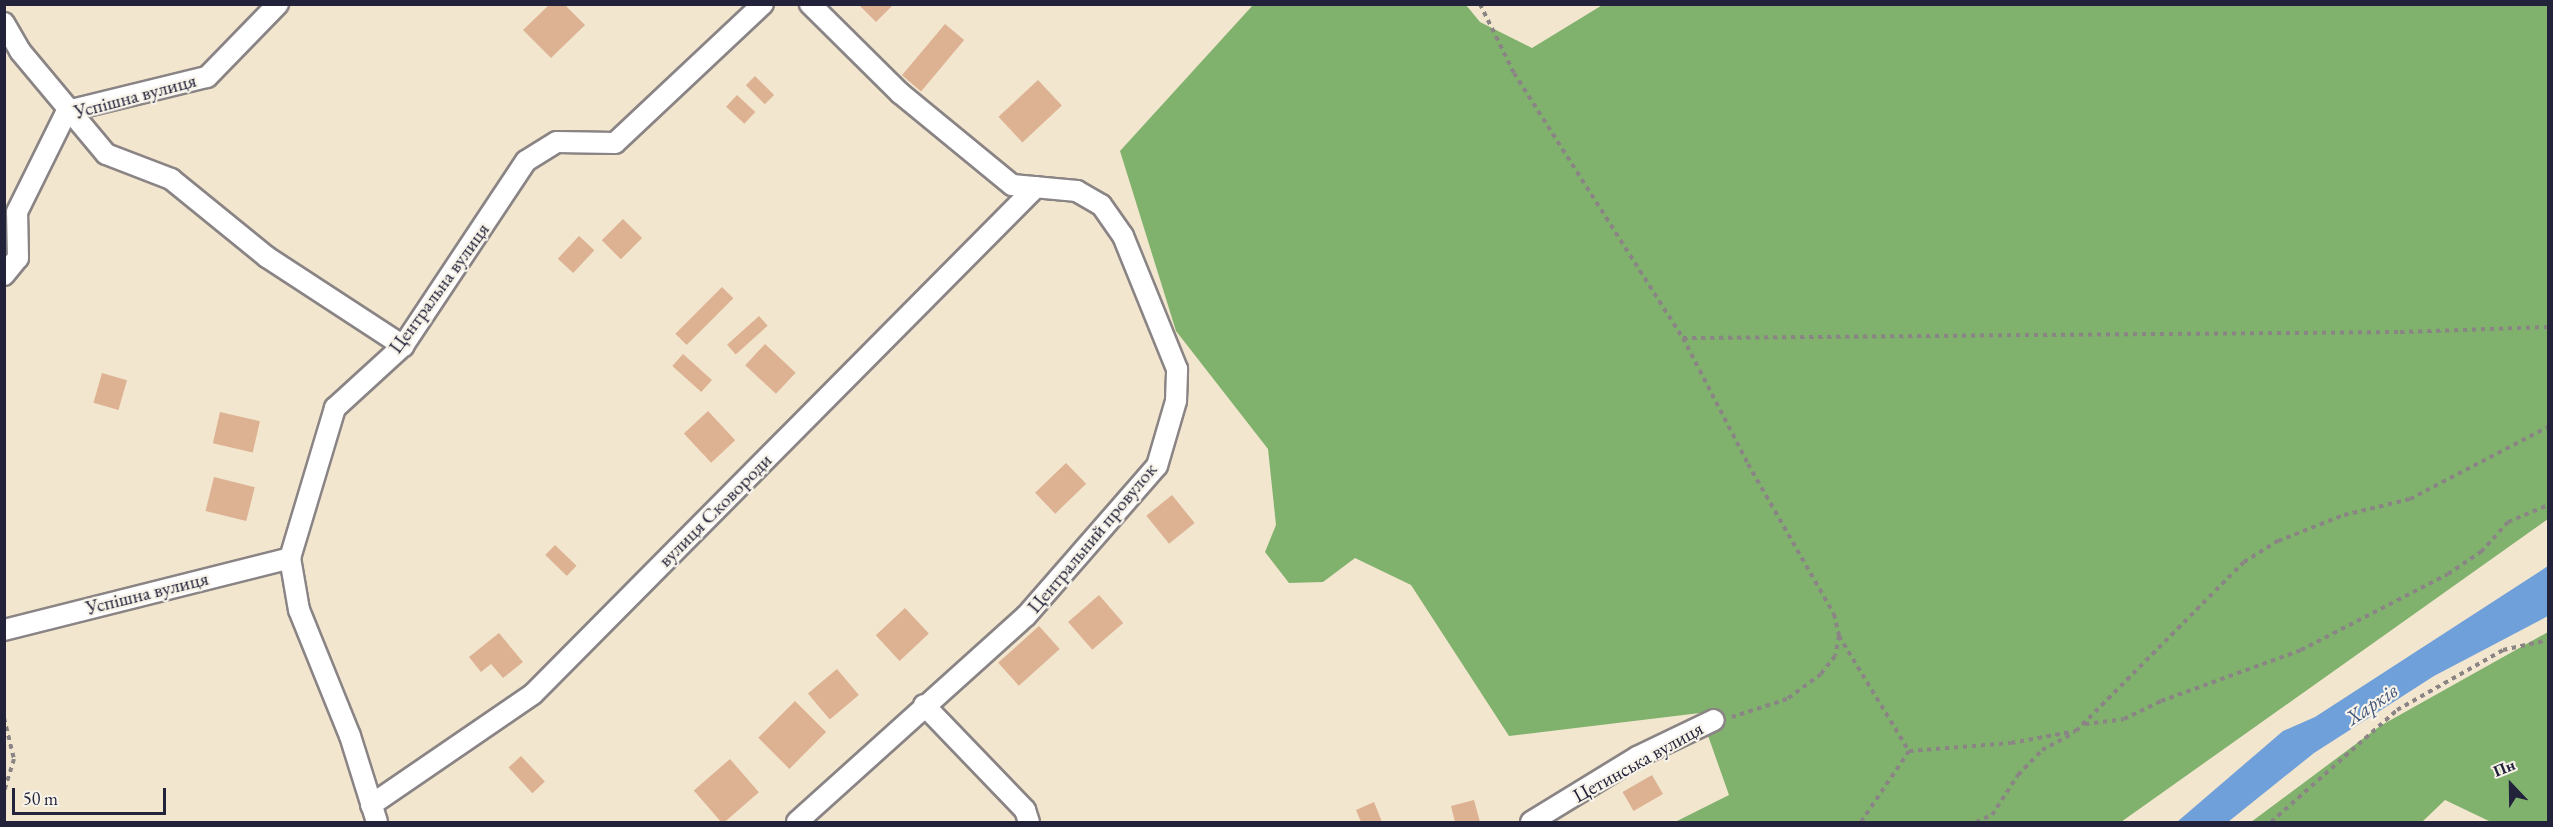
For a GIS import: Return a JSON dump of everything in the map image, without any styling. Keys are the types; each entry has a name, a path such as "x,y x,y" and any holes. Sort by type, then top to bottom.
{"street":[{"name":"Успішна вулиця","path":"4,274 18,258 17,212 67,111 207,78 278,4"},
{"name":"Центральна вулиця","path":"374,814 350,736 299,610 290,558 335,408 403,346 526,161 557,142 615,143 763,4"},
{"name":"Центральний провулок","path":"797,822 924,705 1026,616 1157,466 1176,401 1177,369 1123,236 1101,205 1077,191 1012,185 954,142 847,44 810,4"},
{"path":"4,23 20,51 67,111 106,154 171,179 267,257 403,346"},
{"name":"вулиця Сковороди","path":"374,814 533,694 1036,187"},
{"name":"Успішна вулиця","path":"4,630 290,558"},
{"path":"924,705 1025,810 1029,822"},
{"name":"Цетинська вулиця","path":"1531,822 1637,757 1714,720"}],"path":[{"path":"1480,4 1526,93 1683,338 1748,464 1834,614 1839,636 1909,752"},
{"path":"1683,338 2400,332 2548,327"},
{"path":"1976,822 1992,815 2018,775 2043,750 2084,724 2244,562 2278,541 2344,514 2410,499 2548,427"},
{"path":"2084,724 2124,719 2161,701 2220,683 2301,650 2448,574 2481,552 2508,522 2548,505"},
{"path":"1714,720 1743,716 1787,699 1821,674 1835,656 1839,636"},
{"path":"2271,822 2397,710 2503,650 2548,640"},
{"path":"4,718 14,759 4,791"},
{"path":"1909,752 2010,743 2076,731"},
{"path":"1861,822 1909,752"}],"green space":[{"path":"1604,4 2548,5 2548,519 2121,822 1675,822 1729,795 1700,713 1509,736 1411,585 1355,558 1323,582 1289,583 1265,552 1276,525 1268,449 1176,331 1120,151 1253,5 1466,5 1480,22 1532,48"},
{"path":"2548,632 2548,822 2491,822 2445,800 2422,822 2251,822 2380,726"}],"water":[{"name":"Харків","path":"2548,566 2548,616 2434,676 2314,753 2228,822 2177,822 2283,731 2315,717"}],"building":[{"path":"550,4 564,4 585,25 551,58 523,30"},
{"path":"858,4 894,4 876,22"},
{"path":"945,24 964,40 921,91 902,75"},
{"path":"755,76 774,95 765,104 746,85"},
{"path":"1038,80 1062,106 1022,142 999,117"},
{"path":"737,95 755,112 744,124 726,107"},
{"path":"623,219 642,238 621,259 602,240"},
{"path":"579,236 594,250 573,273 558,259"},
{"path":"722,287 733,298 687,345 675,334"},
{"path":"759,316 768,326 736,354 727,345"},
{"path":"765,344 796,373 776,394 745,365"},
{"path":"683,354 712,380 701,392 672,366"},
{"path":"102,373 127,380 118,410 93,403"},
{"path":"708,411 735,440 711,463 684,434"},
{"path":"220,412 260,421 253,452 213,443"},
{"path":"1066,463 1086,484 1055,514 1035,493"},
{"path":"214,477 255,487 246,521 206,511"},
{"path":"1172,495 1195,523 1169,544 1146,516"},
{"path":"555,545 577,566 567,576 545,555"},
{"path":"1099,595 1123,623 1092,650 1068,622"},
{"path":"905,608 929,634 900,661 876,635"},
{"path":"1039,626 1060,649 1019,686 998,663"},
{"path":"499,633 523,662 503,678 491,664 481,672 469,657"},
{"path":"837,669 859,695 830,719 808,693"},
{"path":"795,701 826,732 789,769 758,738"},
{"path":"521,756 545,782 532,793 509,768"},
{"path":"730,759 759,792 725,822 721,822 694,790"},
{"path":"1652,775 1663,794 1634,811 1623,792"},
{"path":"1474,800 1480,822 1455,822 1451,806"},
{"path":"1374,802 1382,822 1361,822 1356,810"}]}
